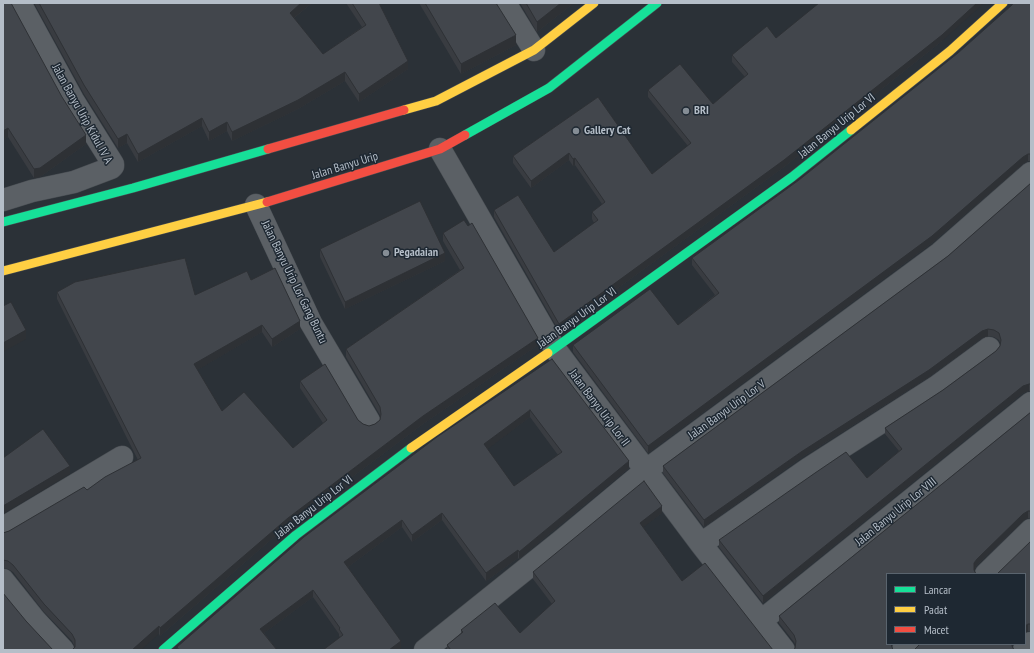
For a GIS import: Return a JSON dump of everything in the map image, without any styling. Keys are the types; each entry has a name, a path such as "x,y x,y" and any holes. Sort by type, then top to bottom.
{"main road":[{"path":"6,217 140,186 436,101 534,50 594,3"},
{"name":"Jalan Banyu Urip","path":"3,272 256,205 440,149 549,88 657,3"},
{"name":"Jalan Banyu Urip Lor VI","path":"163,650 296,535 430,434 555,349 792,178 950,51 1003,3"}],"street":[{"name":"Jalan Banyu Urip Kidul IV A","path":"3,200 32,191 74,182 112,168 113,166 73,100 20,3"},
{"path":"505,3 534,50"},
{"name":"Jalan Banyu Urip Lor II","path":"440,149 555,349 701,544 784,650"},
{"name":"Jalan Banyu Urip Lor V","path":"426,650 646,471 940,253 1031,173"},
{"name":"Jalan Banyu Urip Lor Gang Buntu","path":"256,205 311,323 369,421"},
{"path":"701,544 808,468 936,387 989,348"},
{"name":"Jalan Banyu Urip Lor VIII","path":"761,621 1031,403"},
{"path":"3,528 122,457"},
{"path":"987,573 1031,530"},
{"path":"3,580 35,620 63,650"},
{"path":"1024,650 1031,643"}],"building":[{"path":"3,3 11,3 62,97 86,135 40,168 34,169 8,128 3,131"},
{"path":"39,3 301,3 290,13 323,54 366,25 352,3 379,3 408,61 359,94 345,72 298,100 232,132 227,122 209,132 202,118 138,154 127,134 118,139 84,85"},
{"path":"425,3 496,3 516,35 461,64"},
{"path":"526,3 561,3 537,22"},
{"path":"819,3 977,3 942,35 784,160 559,324 494,210 518,195 554,252 598,220 592,212 605,202 575,158 573,159 569,153 531,181 513,156 598,97 652,174 691,143 648,90 680,64 713,104 748,74 732,55 767,26 776,38"},
{"path":"1013,3 1031,3 1031,154 1023,157 932,236 648,446 573,345 650,289 678,325 719,293 692,258 799,180 958,53"},
{"path":"1031,183 1031,384 1023,386 763,596 719,540 846,452 867,478 902,449 885,428 943,390 996,351 1000,346 1001,340 999,333 988,329 982,331 929,370 801,452 704,520 663,466 948,256"},
{"path":"420,201 445,253 345,302 320,249"},
{"path":"464,220 468,226 472,223 538,338 423,416 288,518 160,628 159,626 132,650 72,650 75,647 75,640 72,634 44,604 13,565 8,561 3,560 3,533 9,531 84,487 87,490 105,477 141,458 57,292 75,282 185,258 195,295 247,271 251,280 275,268 300,321 272,339 262,325 194,364 222,411 244,392 293,448 327,420 300,381 325,364 358,420 369,426 380,420 380,407 346,349 464,268 443,233"},
{"path":"11,302 26,330 3,343 3,306"},
{"path":"552,359 629,461 519,552 518,550 486,573 442,513 412,535 402,520 344,562 401,641 389,650 323,650 343,635 339,629 340,628 313,590 260,629 277,650 179,650 177,647 304,537 437,437","holes":["530,410 562,452 514,486 484,444"]},
{"path":"1031,412 1031,511 1023,514 977,559 974,563 976,573 886,573 886,645 891,645 893,650 794,650 796,641 794,635 779,616"},
{"path":"43,429 70,466 3,506 3,458"},
{"path":"644,481 662,506 640,523 682,581 705,563 773,650 451,650 447,645 463,632 461,630 495,603 520,633 555,601 533,572"},
{"path":"1031,541 1031,624 1026,625 1026,573 998,573"},
{"path":"3,593 26,621 53,650 3,650"},
{"path":"919,645 1012,645 1014,650 914,650"}],"traffic: fast":[{"path":"465,135 549,88 657,3"},
{"path":"548,353 792,177 851,130"},
{"path":"3,222 133,188 268,149"},
{"path":"163,650 296,535 411,448"}],"traffic: slow":[{"path":"404,110 436,101 534,50 594,3"},
{"path":"851,130 950,51 1003,3"},
{"path":"3,271 267,202"},
{"path":"411,448 548,353"}],"traffic: jam":[{"path":"268,149 404,110"},
{"path":"267,202 440,149 465,135"}],"place":[{"name":"BRI","path":"686,111"},
{"name":"Gallery Cat","path":"576,131"},
{"name":"Pegadaian","path":"386,253"}]}
